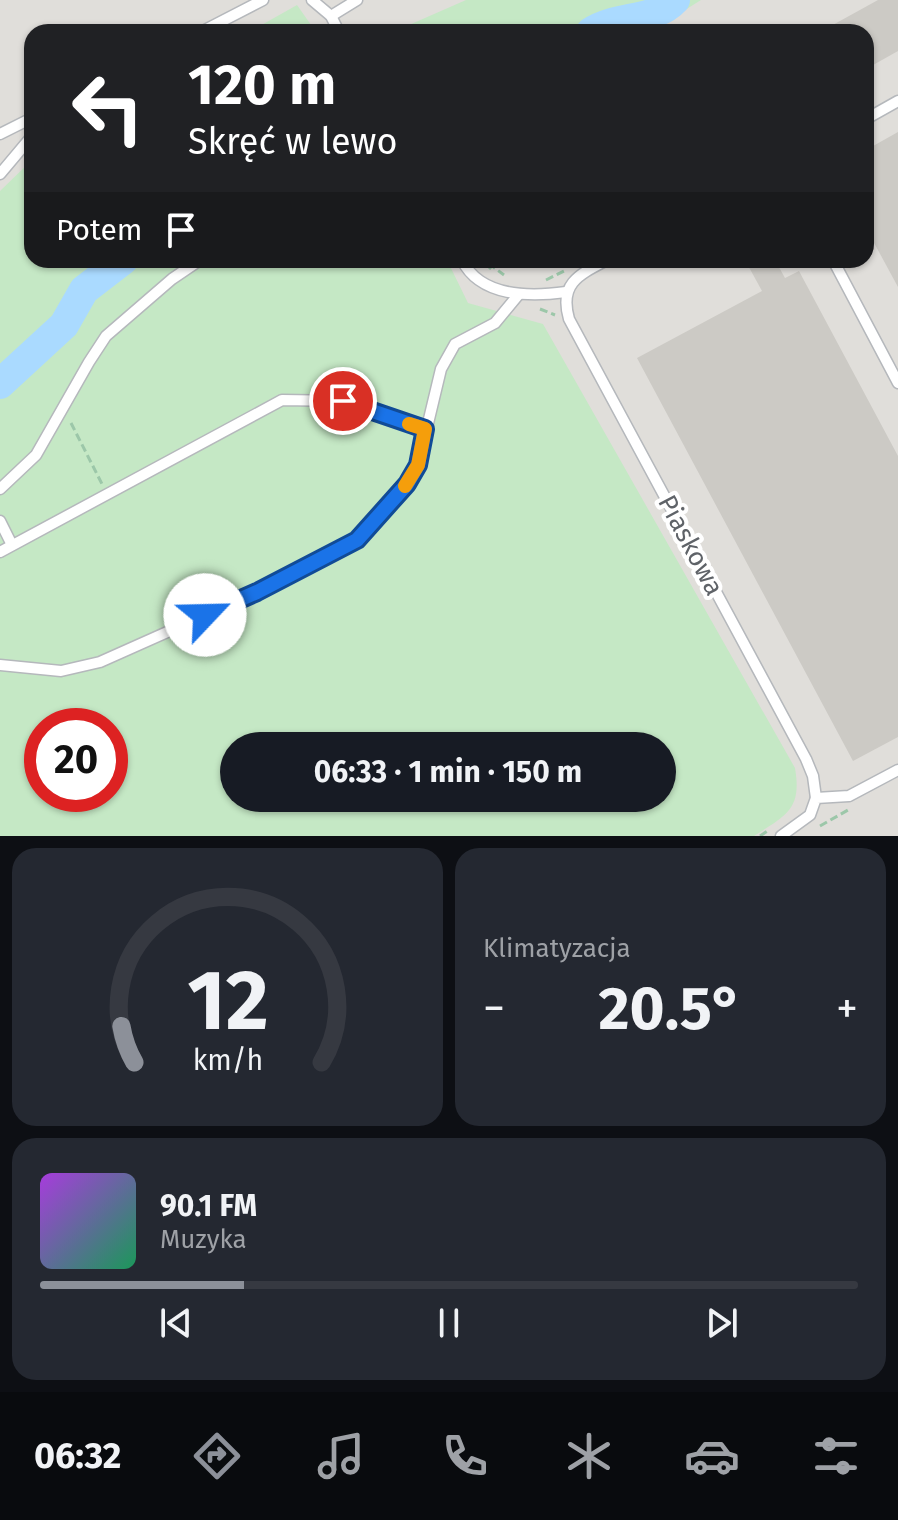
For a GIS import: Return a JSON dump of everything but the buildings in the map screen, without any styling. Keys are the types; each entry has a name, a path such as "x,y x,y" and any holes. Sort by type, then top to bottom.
{"lane":[{"path":"216,24 263,0"},
{"path":"312,0 331,16 335,24"},
{"path":"331,16 357,0"},
{"path":"874,114 898,101"},
{"path":"0,134 24,122"},
{"path":"0,174 24,146"},
{"path":"0,489 36,455 106,336 188,268"},
{"path":"468,268 478,281 519,294 540,295 566,292 576,279 594,268"},
{"path":"837,268 898,383"},
{"name":"Piaskowa","path":"566,292 565,305 569,319 806,759 813,776 816,798"},
{"path":"0,665 61,671 100,662 257,592 357,540 407,484 418,465 441,369 455,344 495,323 519,294"},
{"path":"0,552 282,400 343,401 425,429"},
{"path":"0,521 12,545"},
{"path":"789,834 810,815 816,798 849,796 898,770"}],"path":[{"path":"478,281 490,268"},
{"path":"495,268 506,277"},
{"path":"543,281 566,270"},
{"path":"63,409 107,493"}],"shaded area":[{"path":"0,0 898,0 898,836 0,836"}],"green space":[{"path":"466,0 701,0 663,24 411,24"},
{"path":"297,5 310,24 263,24"},
{"path":"24,168 24,268 451,268 468,303 543,324 795,768 796,793 790,810 754,836 0,836 0,191"}],"waterway":[{"path":"609,24 657,12 675,0"},
{"path":"0,384 64,325 84,290 113,268"}],"slow traffic":[{"path":"405,486 418,465 425,429 409,424"}],"route":[{"path":"205,615 357,540 407,484 418,465 425,429 343,401"}]}
